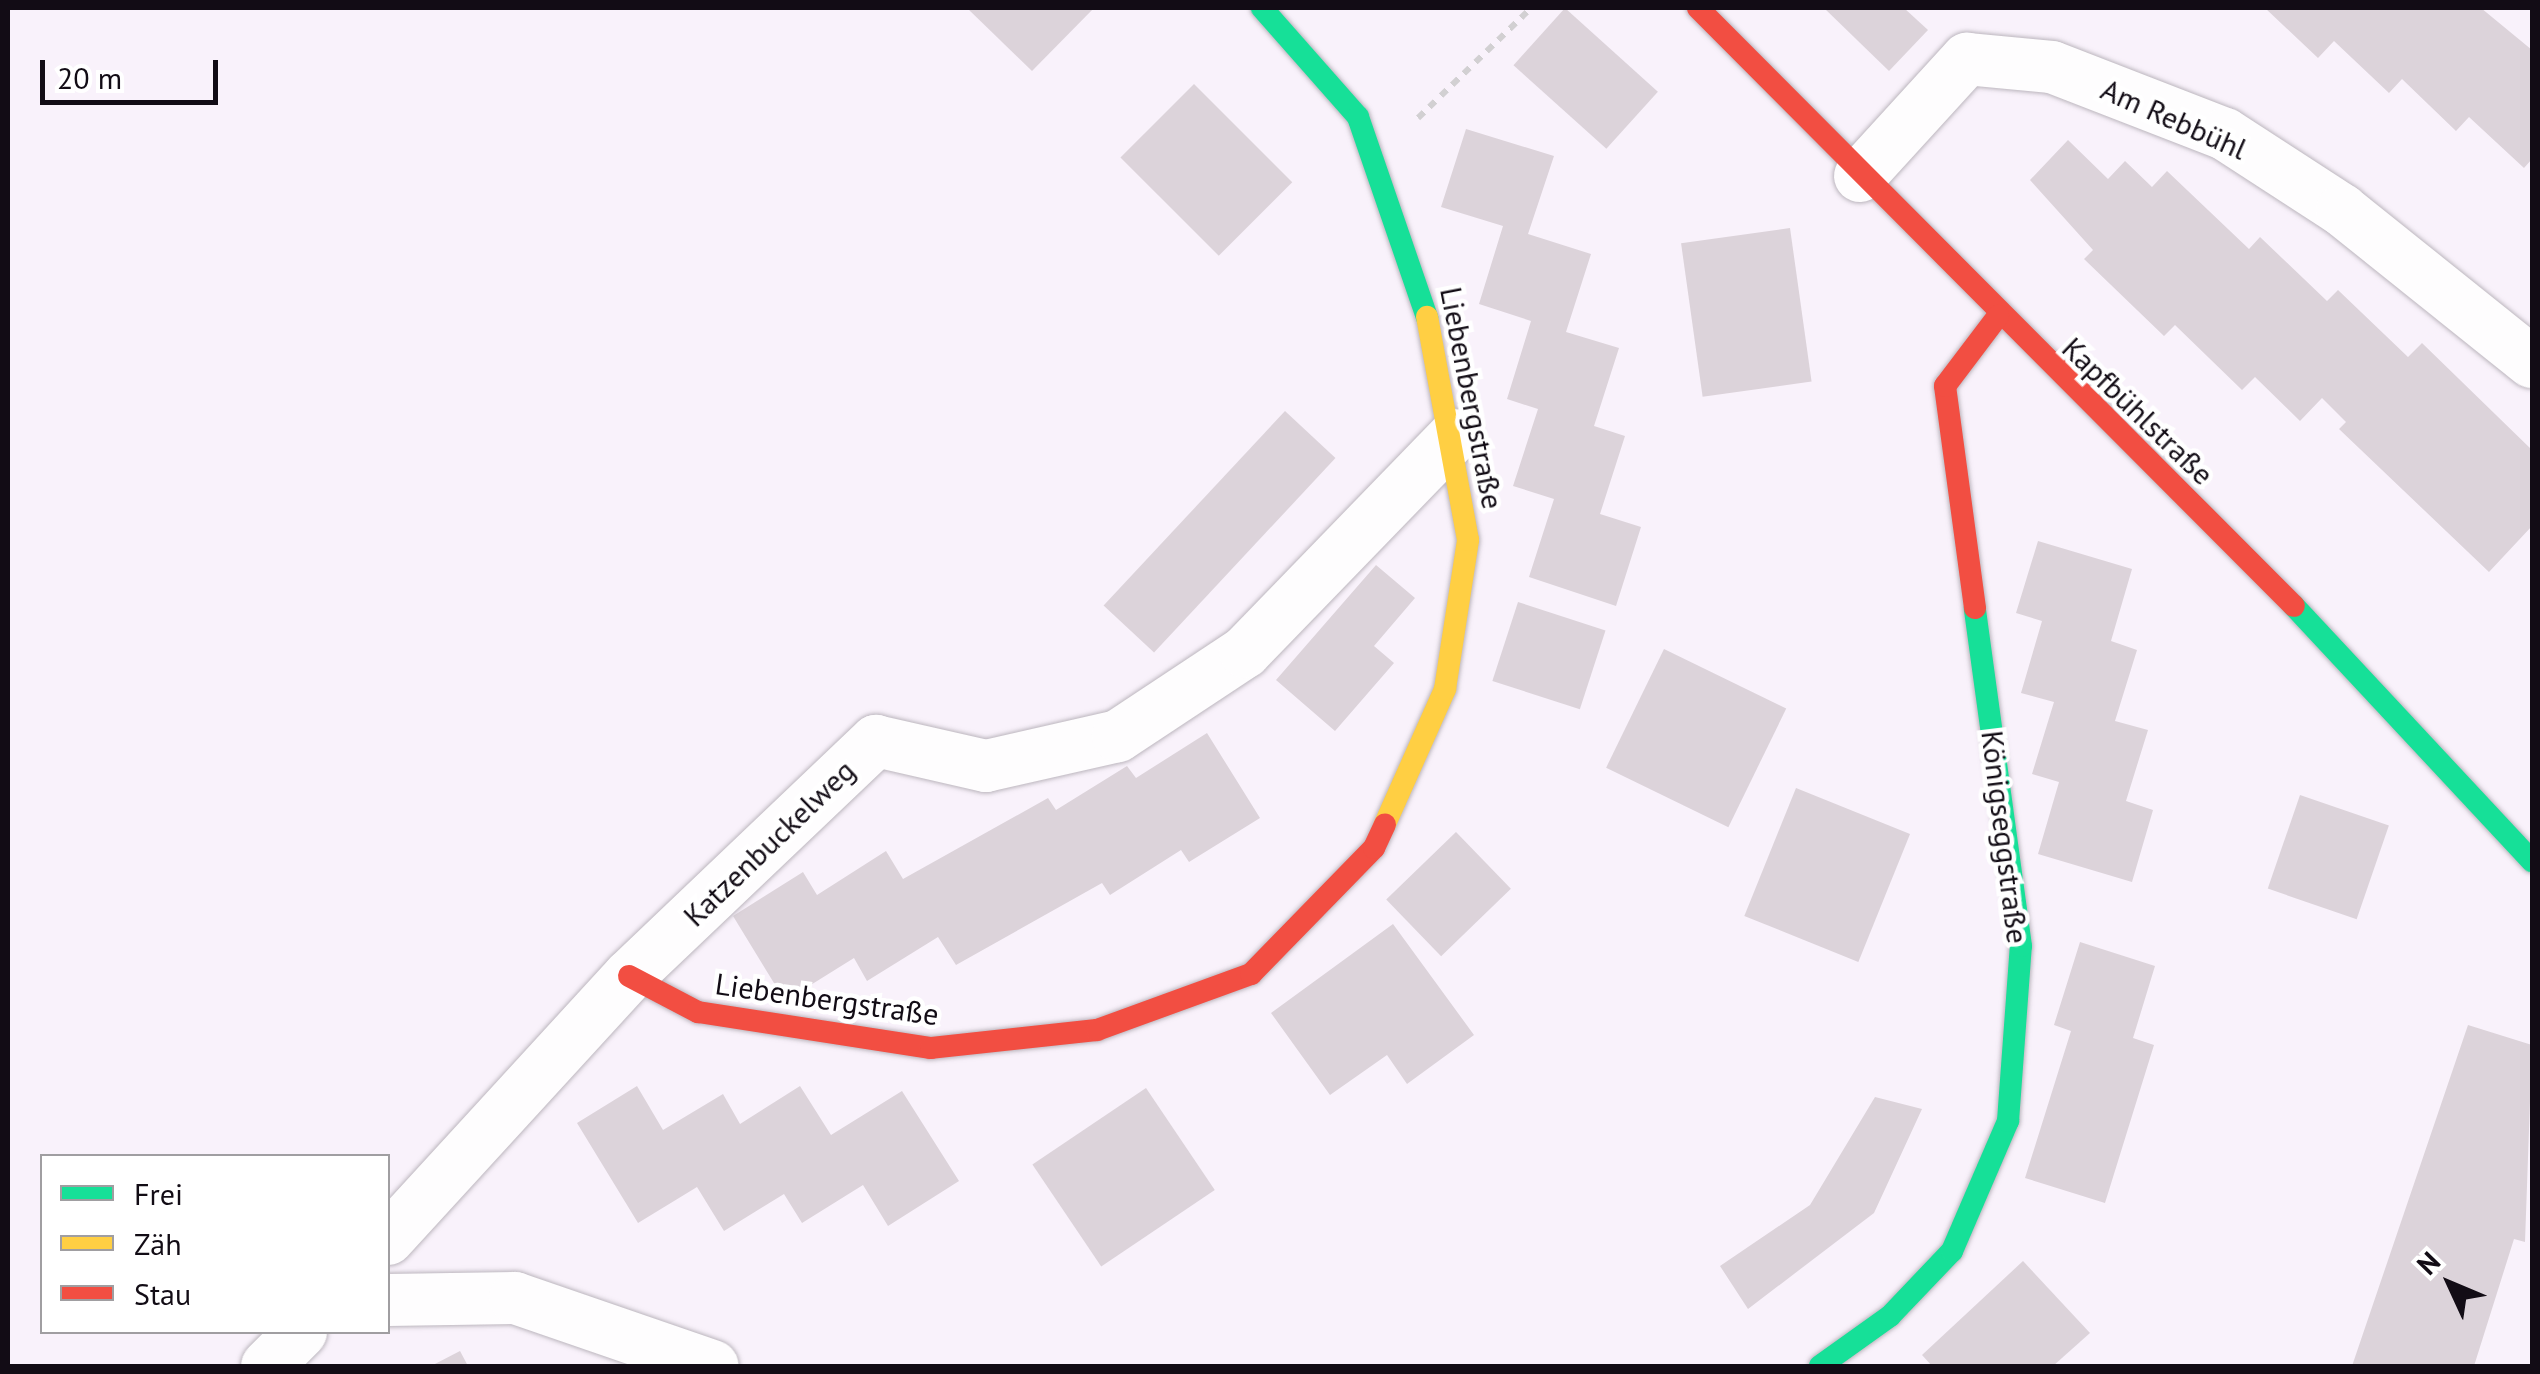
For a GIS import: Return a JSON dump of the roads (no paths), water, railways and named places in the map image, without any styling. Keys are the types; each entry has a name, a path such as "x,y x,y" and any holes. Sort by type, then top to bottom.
{"street":[{"name":"Liebenbergstraße","path":"629,976 698,1012 931,1048 1097,1030 1252,974 1374,848 1446,689 1468,540 1455,435 1420,285 1358,117 1262,8"},
{"name":"Kapfbühlstraße","path":"1698,8 1998,316 2290,602 2532,862"},
{"name":"Am Rebbühl","path":"1860,176 1967,59 2052,67 2225,134 2342,210 2532,362"},
{"name":"Königseggstraße","path":"1820,1366 1890,1316 1952,1251 2008,1121 2020,946 1945,386 1998,316"},
{"name":"Katzenbuckelweg","path":"390,1237 629,976 876,741 986,766 1118,736 1245,652 1455,435"},
{"path":"390,1300 514,1298 712,1366"},
{"path":"268,1366 299,1334"}]}
